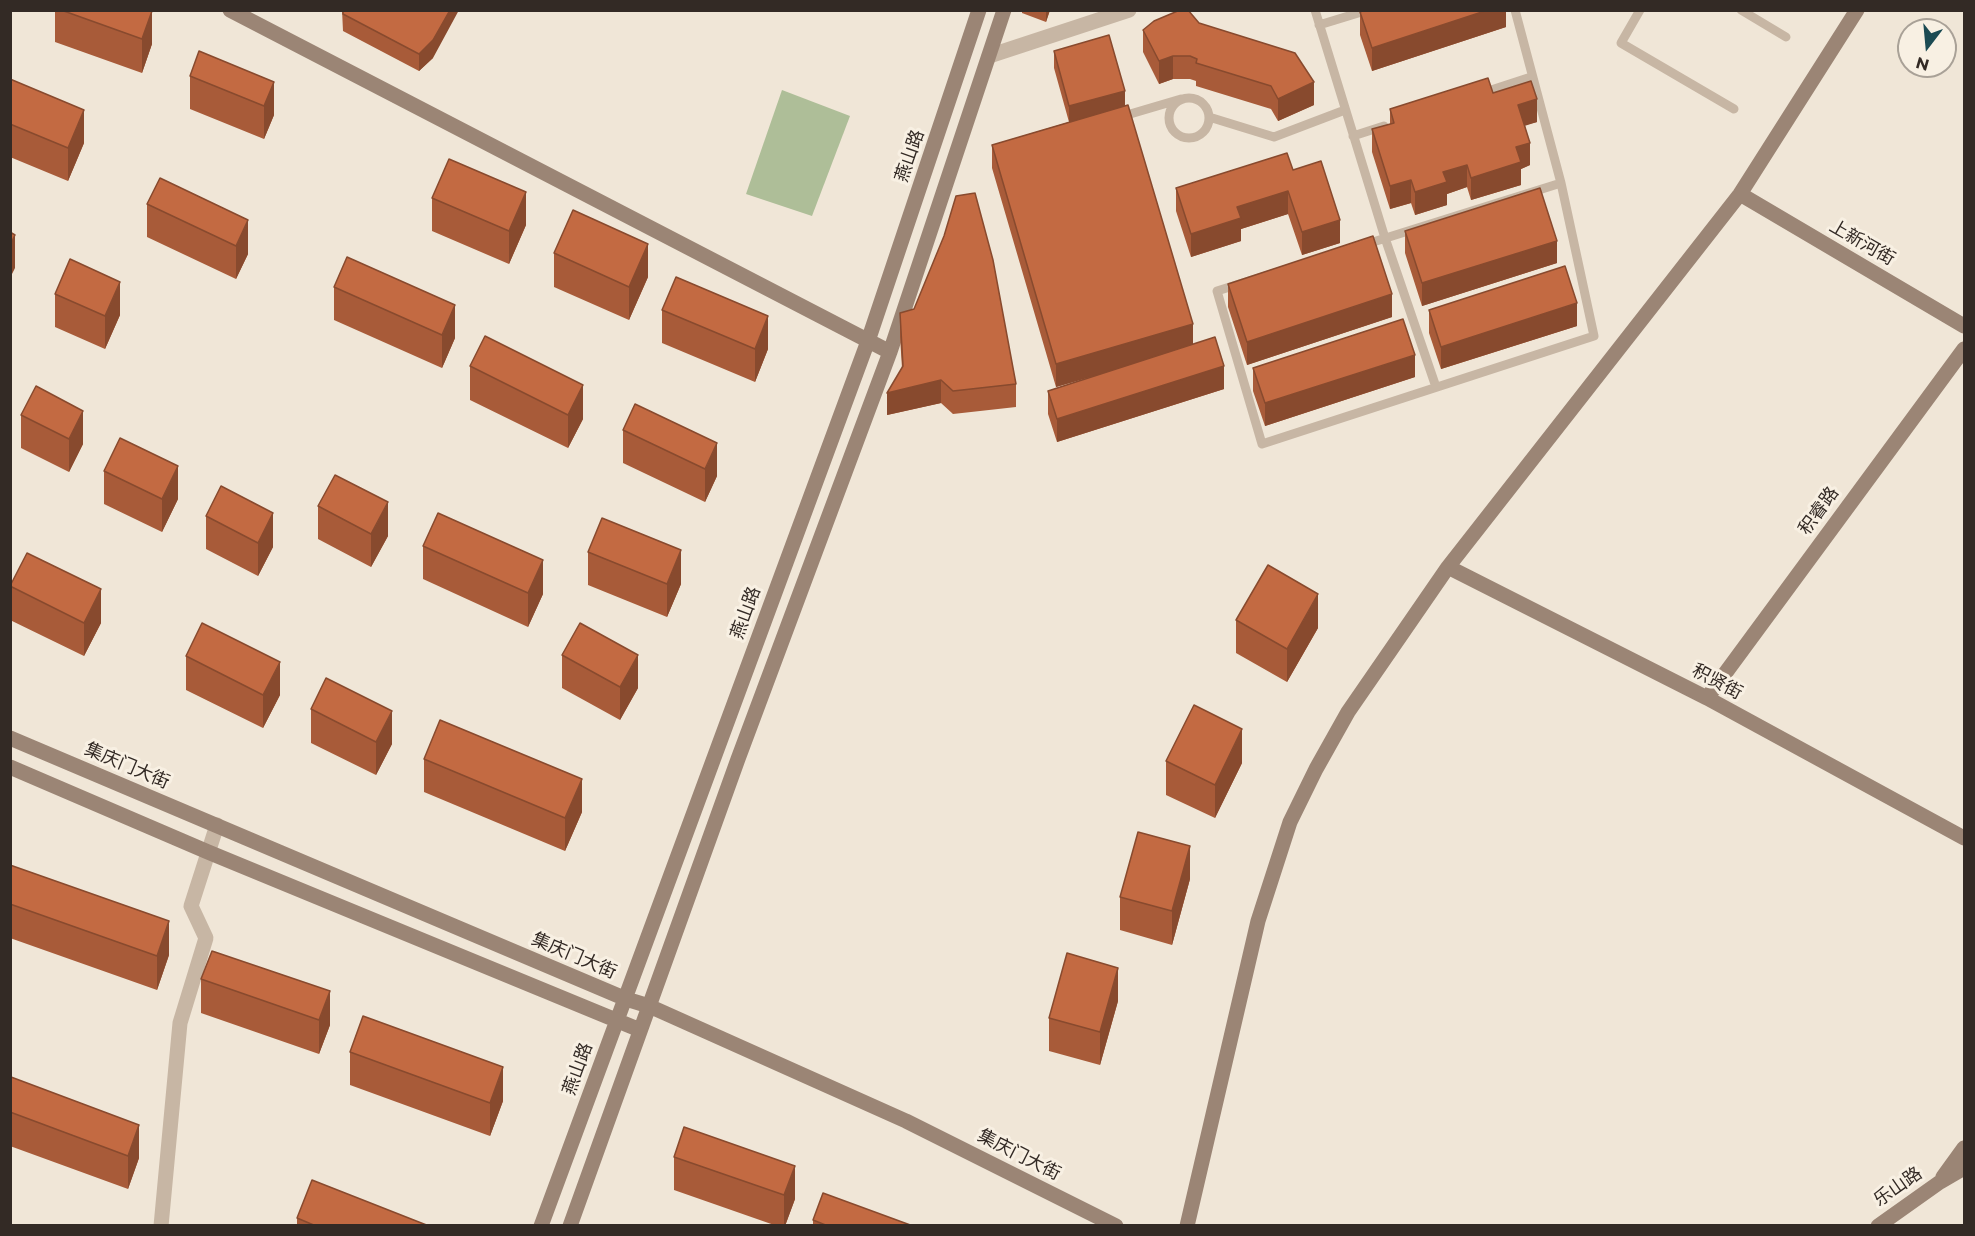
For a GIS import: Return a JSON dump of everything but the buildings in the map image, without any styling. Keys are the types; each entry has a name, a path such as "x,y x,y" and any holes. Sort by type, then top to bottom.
{"street":[{"path":"230,10 890,352"},
{"name":"燕山路","path":"541,1226 868,342 979,10"},
{"path":"570,1226 742,748 890,352 1004,10"},
{"path":"989,56 1129,10"},
{"path":"1187,1226 1258,921 1290,822 1348,712 1448,567 1740,194 1857,10"},
{"name":"上新河街","path":"1740,194 1965,326"},
{"name":"积睿路","path":"1707,698 1965,349"},
{"name":"积贤街","path":"1448,567 1707,698 1965,838"},
{"name":"集庆门大街","path":"10,738 626,999 649,1006 906,1121 1116,1226"},
{"path":"10,766 208,852 640,1030"},
{"path":"161,1226 180,1023 206,938 191,906 217,825"},
{"name":"乐山路","path":"1940,1182 1965,1148"},
{"name":"乐山路","path":"1878,1226 1940,1182 1965,1168"}],"lane":[{"path":"1315,10 1385,238 1436,387"},
{"path":"1319,25 1368,10"},
{"path":"1515,10 1561,183 1594,336 1262,444 1218,291 1561,183"},
{"path":"1640,10 1621,43 1734,110"},
{"path":"1741,10 1786,37"},
{"path":"1476,96 1531,77"},
{"path":"1115,119 1181,99 1200,101 1205,105 1209,117 1208,123 1200,134 1194,137 1181,136 1175,132 1169,120 1172,107 1181,99"},
{"path":"1209,117 1274,137 1345,110"},
{"path":"1353,136 1398,121"}],"green space":[{"path":"782,90 850,116 812,216 746,194"}]}
